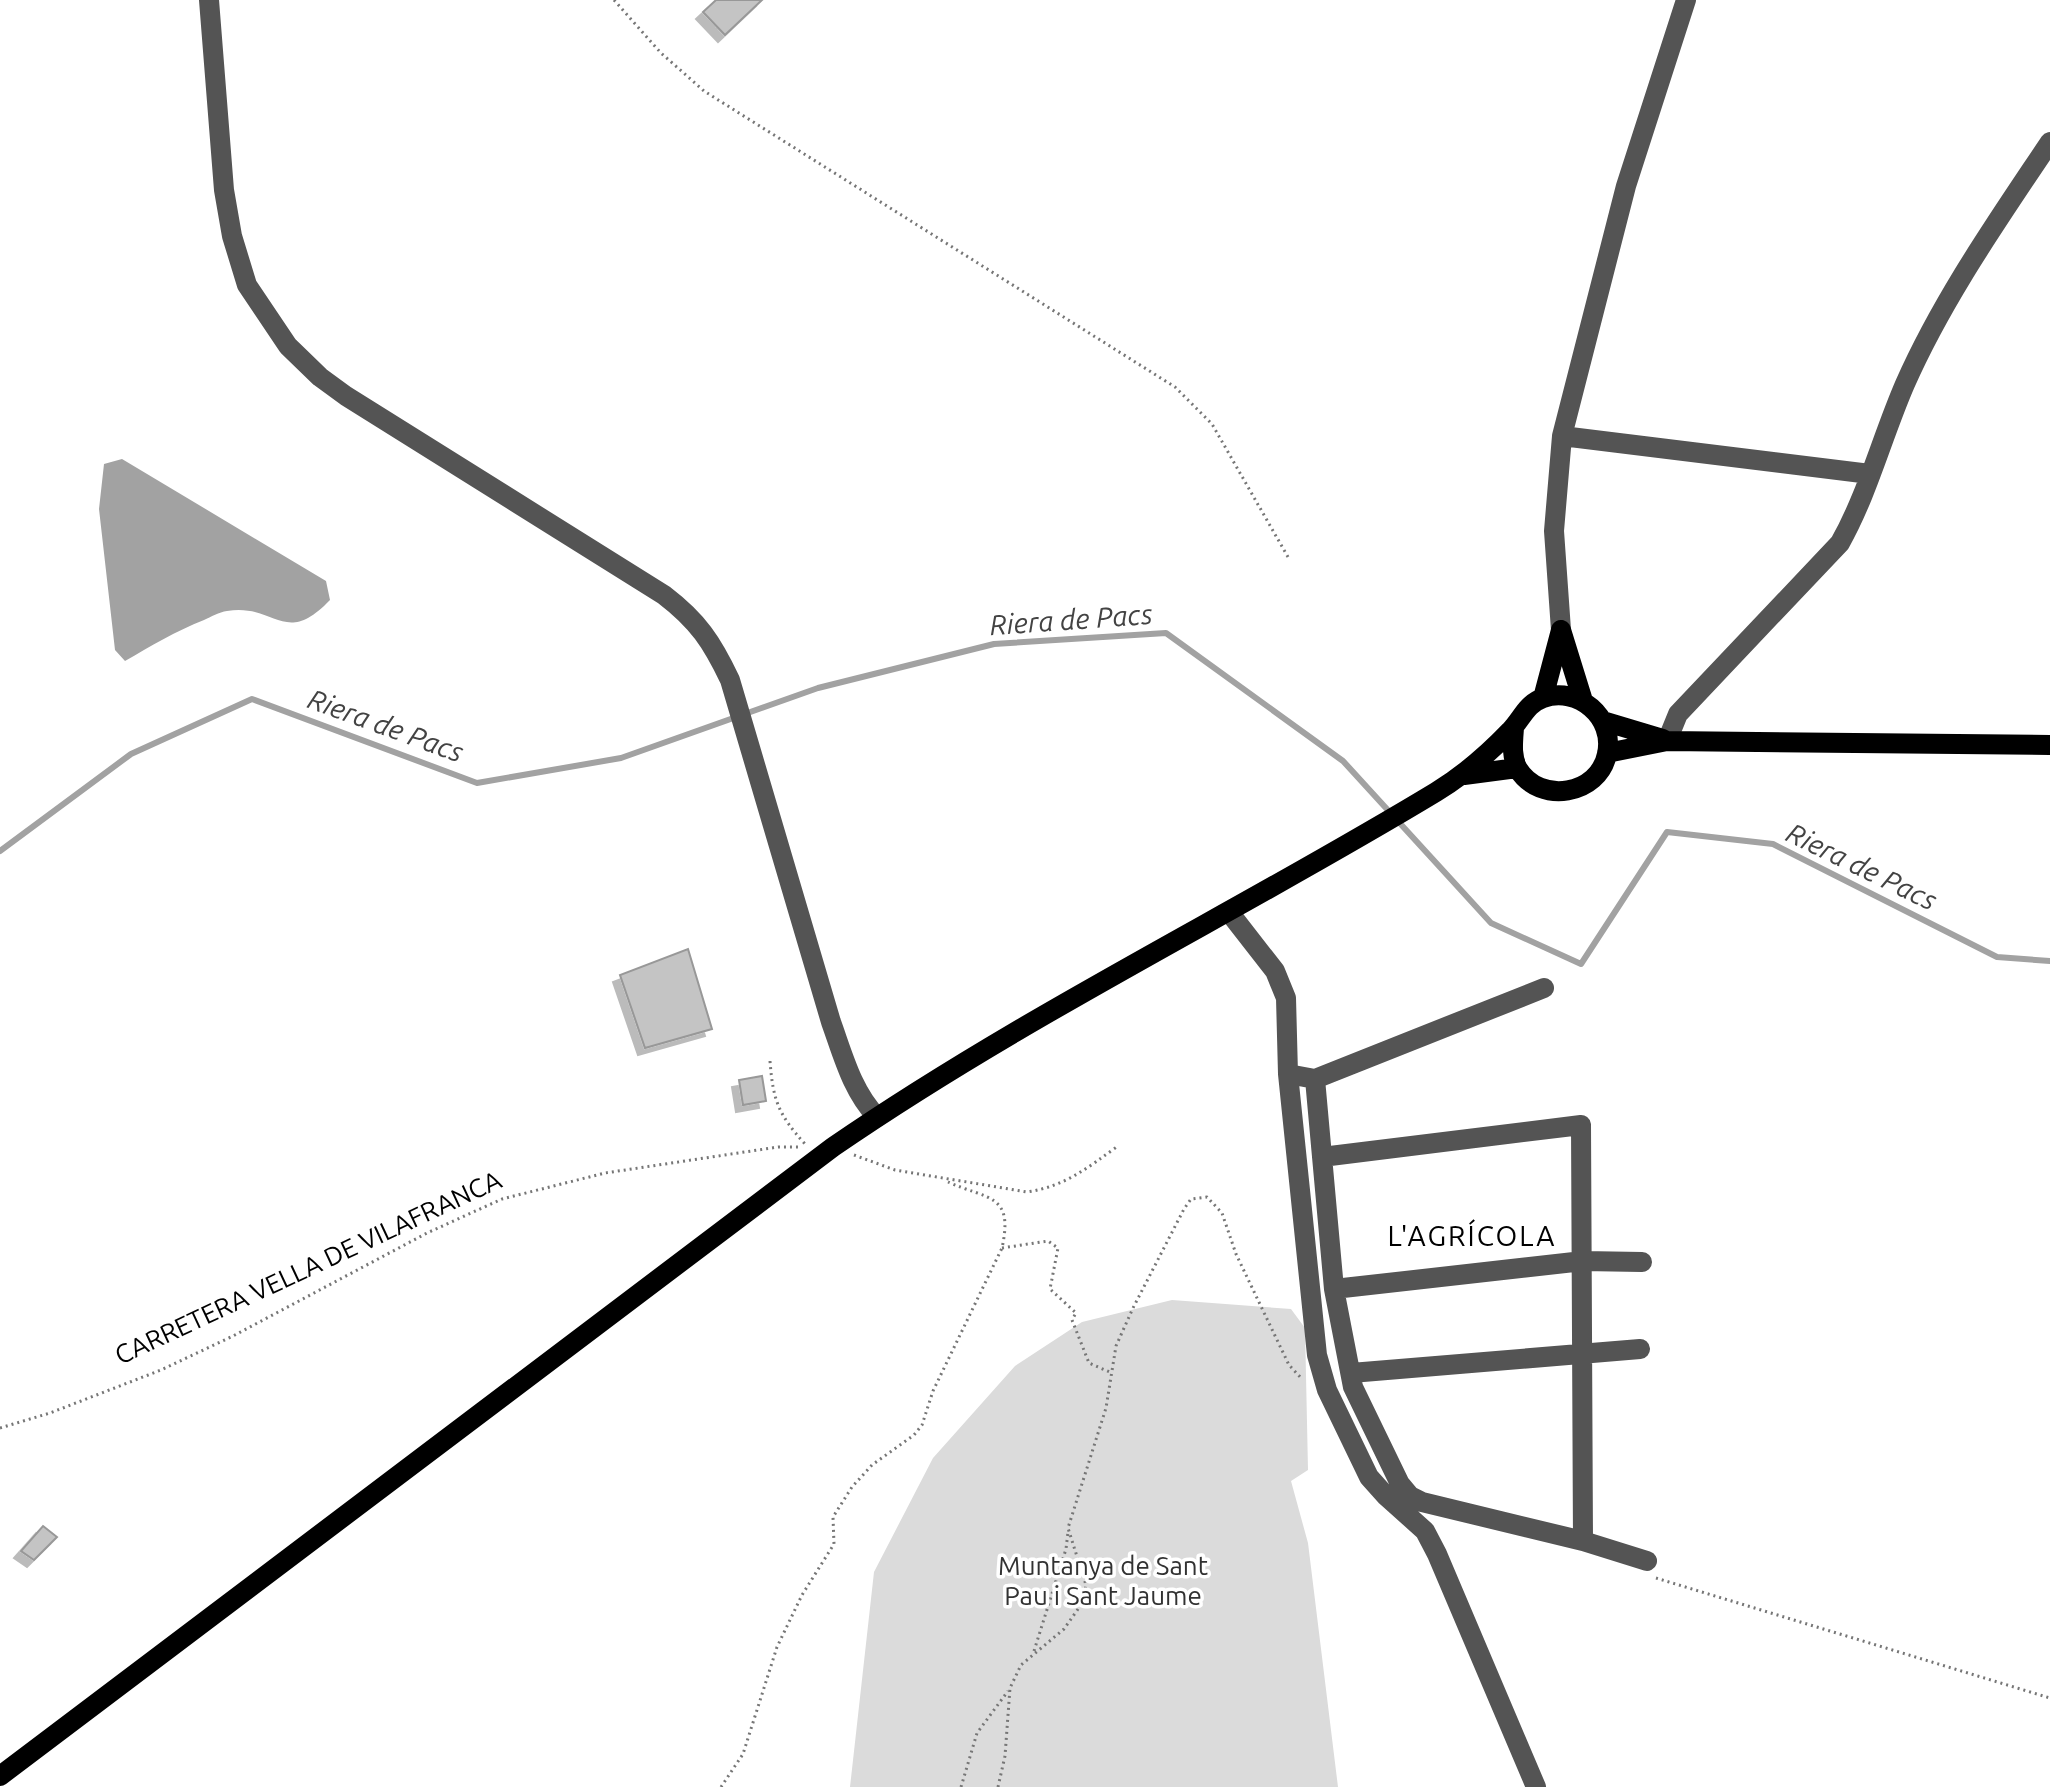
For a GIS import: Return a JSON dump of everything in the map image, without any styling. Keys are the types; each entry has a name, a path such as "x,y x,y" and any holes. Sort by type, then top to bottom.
{"main road":[{"path":"1543,698 1561,630"},
{"path":"1561,630 1583,701 1603,721 1667,741"},
{"path":"0,1776 833,1147 877,1117 994,1044 1380,826 1464,775 1514,728 1521,714 1532,704 1543,698 1566,696 1583,701"},
{"path":"1514,728 1512,748 1517,768 1528,781 1552,792 1571,790 1594,777 1607,753 1603,721"},
{"path":"1607,753 1667,741 2050,745"},
{"path":"1464,775 1517,768"}],"street":[{"path":"209,0 219,146 232,236 247,285 288,346 320,377 688,613 713,644 730,680 831,1022 860,1096 877,1117"},
{"path":"1561,630 1554,531 1562,436 1626,186 1686,0"},
{"path":"1667,741 1678,714 1840,543 1858,510 1905,384 1944,306 2050,142"},
{"path":"1562,436 1870,474"},
{"path":"1229,912 1275,971 1286,998 1288,1074 1317,1355 1327,1390 1369,1477 1425,1531 1536,1787"},
{"path":"1288,1074 1315,1079 1544,988"},
{"path":"1315,1079 1334,1289 1351,1373 1360,1405 1400,1484 1410,1496 1422,1502 1583,1541 1651,1570"},
{"path":"1322,1157 1581,1125 1583,1541"},
{"path":"1334,1289 1583,1261 1642,1262"},
{"path":"1351,1373 1640,1349"}],"path":[{"path":"614,0 661,53 704,91 1175,387 1212,424 1288,557"},
{"name":"CARRETERA VELLA DE VILAFRANCA","path":"0,1428 50,1413 161,1370 233,1336 427,1233 502,1199 605,1173 778,1147 808,1147 786,1123 772,1093 770,1061"},
{"path":"833,1147 895,1170 1027,1192 1048,1189 1070,1180 1118,1146"},
{"path":"721,1787 743,1754 777,1647 802,1595 834,1544 833,1517 852,1487 872,1465 914,1435 922,1425 933,1391 1002,1248 1007,1228 1004,1213 995,1199 938,1177 895,1170"},
{"path":"1034,1652 1066,1549 1068,1528 1097,1441 1116,1346 1191,1199 1207,1197 1222,1213 1236,1254 1289,1365 1309,1384 1327,1390"},
{"path":"1002,1248 1048,1241 1058,1248 1050,1289 1076,1313 1072,1320 1089,1363 1112,1373"},
{"path":"961,1787 977,1733 1010,1688 1021,1665 1064,1629 1083,1602 1086,1585 1068,1528"},
{"path":"1651,1570 2050,1698"},
{"path":"998,1787 1005,1756 1010,1688"}],"green space":[{"name":"Muntanya de Sant Pau i Sant Jaume","path":"1172,1300 1291,1309 1305,1328 1308,1470 1291,1481 1308,1543 1338,1787 850,1787 874,1572 933,1458 1015,1366 1082,1322"}],"shaded area":[{"path":"122,459 326,581 330,600 301,621 290,622 244,610 221,612 125,661 115,650 99,509 104,464"}],"building":[{"path":"716,0 762,0 725,35 703,12"},
{"path":"688,949 712,1029 645,1048 620,975"},
{"path":"762,1076 766,1101 743,1105 739,1080"},
{"path":"43,1526 57,1537 34,1560 21,1551"}],"waterway":[{"name":"Riera de Pacs","path":"0,851 131,754 252,699 477,783 621,758 818,688 994,644 1166,633 1343,761 1491,923 1581,964 1667,832 1773,844 1997,957 2050,961"}],"district":[{"name":"L'AGRÍCOLA","path":"1472,1235"}]}
